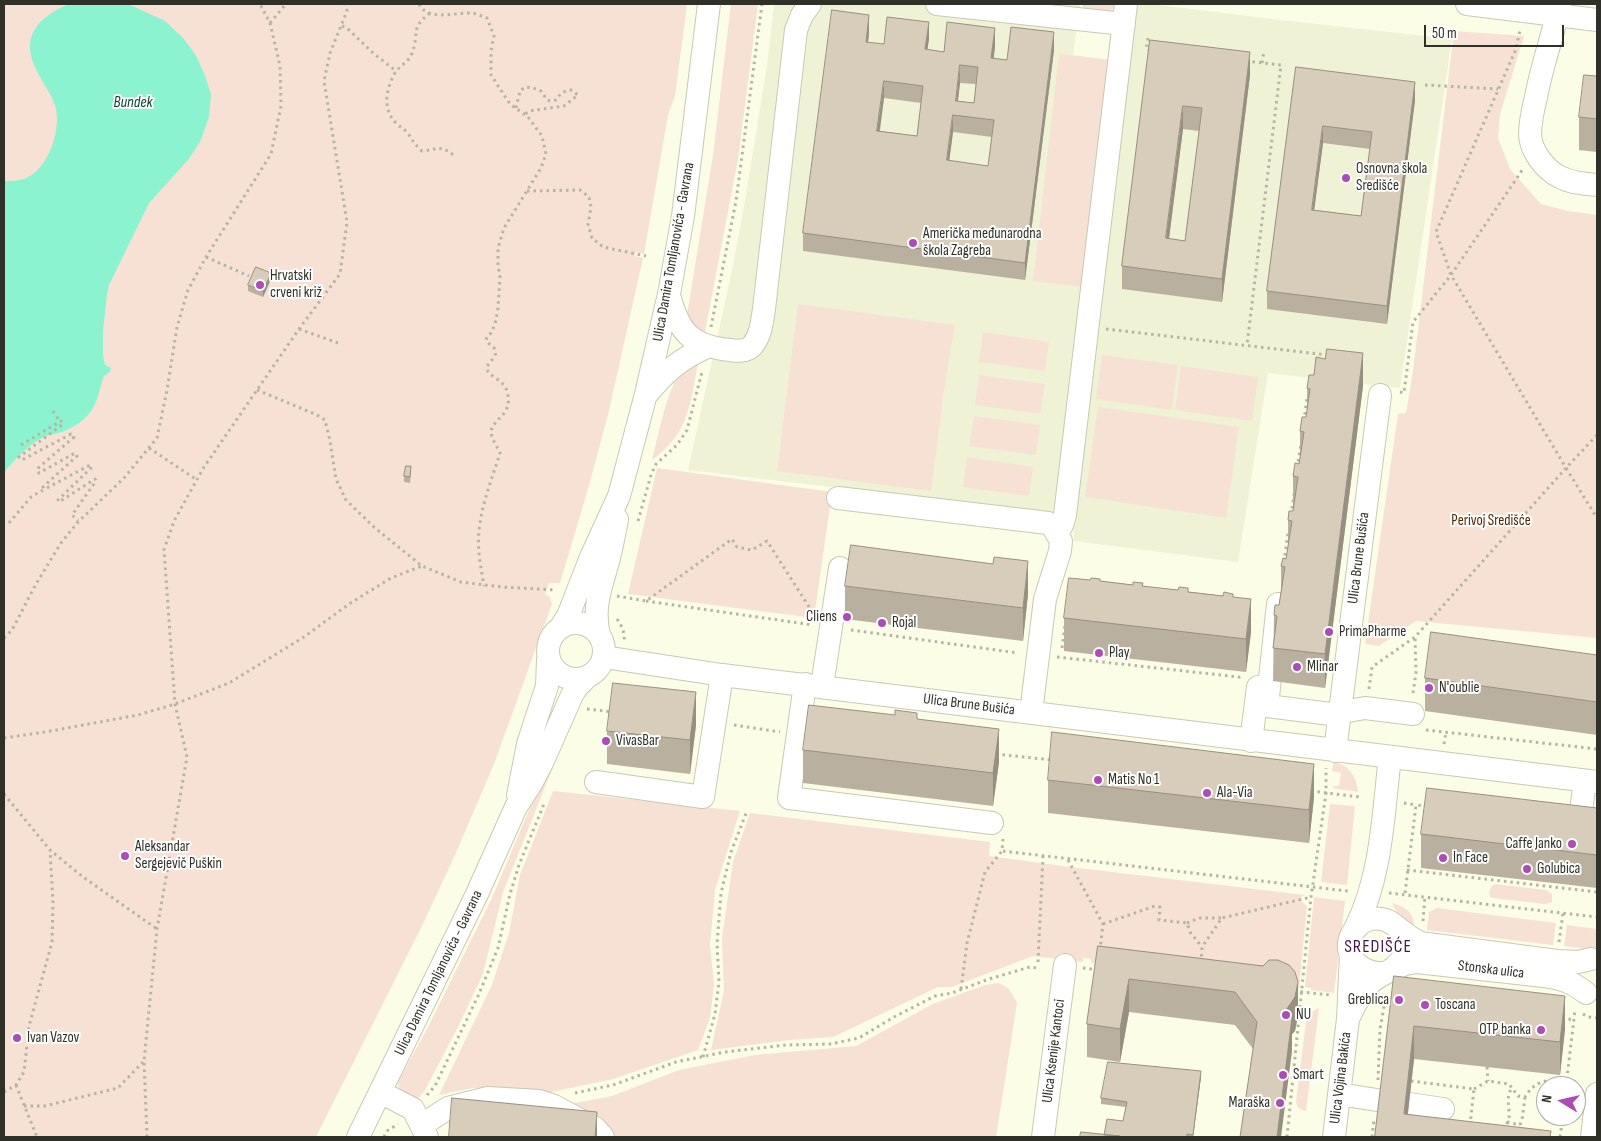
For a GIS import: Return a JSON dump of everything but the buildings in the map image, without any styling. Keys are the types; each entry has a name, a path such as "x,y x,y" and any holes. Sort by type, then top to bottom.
{"street":[{"name":"Ulica Damira Tomljanovića - Gavrana","path":"516,807 528,744 547,686 548,645 555,632 568,616 618,496 646,394 669,294 688,187 709,4"},
{"path":"669,294 675,315 681,327 690,336 708,347 740,351 750,347 756,339 760,328 794,45 799,22 810,4"},
{"path":"937,4 1078,20 1125,14 1065,515 1057,533"},
{"path":"1466,4 1559,9 1597,20"},
{"path":"1559,9 1539,80 1531,117 1530,136 1536,154 1548,169 1559,177 1597,185"},
{"path":"646,394 674,366 689,355 708,347"},
{"name":"Ulica Brune Bušića","path":"1331,755 1340,712 1388,393"},
{"name":"Ulica Damira Tomljanovića - Gavrana","path":"358,1137 476,896 516,807 542,763 572,695 581,682 600,666 604,657 604,649 596,623 597,601 613,539 618,496"},
{"path":"838,498 1048,523 1053,527 1061,541 1060,551 1045,599 1031,713"},
{"path":"840,568 789,798 992,823"},
{"path":"1278,604 1267,706 1331,714 1365,708 1413,704"},
{"path":"560,627 577,623 585,624 599,635"},
{"path":"1252,741 1265,624"},
{"name":"Ulica Brune Bušića","path":"604,657 722,675 1252,741 1331,755 1390,757 1591,782"},
{"path":"548,660 559,675 568,679 586,678"},
{"path":"596,782 702,797 722,675"},
{"path":"1378,865 1364,911 1350,941 1351,954 1355,962 1360,968 1376,974 1389,971 1399,963 1404,955 1405,946 1404,937 1387,911 1380,892 1378,865 1390,757"},
{"path":"1578,833 1591,782"},
{"path":"1355,929 1361,923 1377,918 1386,919 1396,926"},
{"name":"Stonska ulica","path":"1396,926 1410,938 1420,943 1557,961 1578,962 1594,958"},
{"name":"Ulica Vojina Bakića","path":"1334,1137 1348,1019 1351,954"},
{"name":"Stonska ulica","path":"1586,1001 1580,979 1585,964 1594,958"},
{"name":"Stonska ulica","path":"1389,971 1405,964 1417,962 1563,979 1576,985 1586,1001"},
{"name":"Ulica Ksenije Kantoci","path":"1043,1137 1065,966"},
{"name":"Ulica Vojina Bakića","path":"1348,1019 1358,998 1370,983 1389,971"},
{"path":"380,1092 413,1109 417,1128 448,1108 488,1098 539,1101 554,1106 595,1128 603,1137"},
{"path":"1339,1094 1380,1101"},
{"path":"1592,1137 1597,1094"},
{"path":"1409,1104 1443,1109"}],"path":[{"path":"4,638 12,630 36,584 61,543 78,521 124,478 157,438 177,327 188,290 206,257 272,154 281,106 280,66 270,23 260,4"},
{"path":"270,23 286,4"},
{"path":"147,1137 144,1061 157,930 187,757 175,704 164,550 174,521 197,480 299,329 340,274 347,222 324,80 330,53 347,10 345,4"},
{"path":"419,4 421,9 430,13 444,15 474,13 487,18 494,36 491,51 491,75 510,104 524,115 542,136 546,154 541,168 507,221 498,248 500,276 498,308 492,332 486,337 486,340 494,348 495,357 488,366 488,372 502,382 507,389 509,400 508,408 492,429 491,434 500,454 486,498 479,532 480,563 484,586"},
{"path":"430,13 420,20 416,28 414,50 410,58 396,72 390,84 386,96 387,108 391,116 407,132 415,146 422,151 439,148 448,150 453,155"},
{"path":"1522,22 1516,48 1436,232 1451,275 1566,468 1597,516"},
{"path":"342,26 348,29 372,53 396,72"},
{"path":"1148,38 1146,49 1156,50"},
{"path":"1262,63 1264,50"},
{"path":"1243,61 1281,65 1247,345"},
{"path":"1425,86 1498,89"},
{"path":"516,108 520,91 525,87 541,91 547,100 551,102 556,100 565,91 571,90 577,93 578,96 564,106 529,111 524,115"},
{"path":"1388,393 1404,393 1414,322 1451,275 1525,166"},
{"path":"526,191 580,190 589,197 591,207 588,224 592,238 603,247 646,256"},
{"path":"206,257 249,276"},
{"path":"1088,326 1336,356"},
{"path":"299,329 338,343"},
{"path":"257,390 325,420 336,479 346,500 375,528 422,566 461,582 484,586 560,590"},
{"path":"1304,423 1308,394"},
{"path":"45,489 43,487 77,456 75,453 39,473 37,469 74,436 71,434 22,460 19,457 63,424 53,412"},
{"path":"21,445 60,422"},
{"path":"1369,688 1372,667 1415,637 1597,435"},
{"path":"1297,471 1301,442"},
{"path":"149,448 197,480"},
{"path":"9,522 31,497 90,465 92,467 58,500 60,502 96,480 72,515 78,521"},
{"path":"1290,518 1294,490"},
{"path":"1284,566 1289,528"},
{"path":"646,601 732,538 737,547 752,550 767,541 826,627"},
{"path":"4,738 138,715 175,704 229,683 304,637 349,604 391,578 422,566"},
{"path":"617,596 1037,656 1239,677 1238,685"},
{"path":"1060,658 1065,622"},
{"path":"1413,704 1416,673 1415,637"},
{"path":"586,702 583,708 620,712"},
{"path":"715,723 788,733"},
{"path":"1446,732 1597,749"},
{"path":"989,753 1057,761"},
{"path":"1287,1137 1312,888 1331,755"},
{"path":"1307,791 1360,797"},
{"path":"4,794 50,850 83,877 157,930"},
{"path":"423,1099 435,1086 479,994 498,948 510,894 519,865 546,800"},
{"path":"1405,893 1416,805 1430,806"},
{"path":"704,1057 715,1014 719,981 716,944 721,893 731,852 747,811"},
{"path":"961,990 967,943 985,872 1002,851 1005,826 992,823"},
{"path":"4,1092 16,1085 24,1072 28,1026 52,942 53,903 50,850"},
{"path":"1002,851 1349,892"},
{"path":"1038,962 1043,856"},
{"path":"1068,860 1103,924 1100,952"},
{"path":"1407,870 1597,892"},
{"path":"1387,892 1597,917"},
{"path":"1103,924 1155,906 1160,907 1159,920 1187,923 1199,918 1222,918 1311,897"},
{"path":"1423,928 1426,897"},
{"path":"1559,946 1563,913"},
{"path":"1201,964 1202,947 1222,918"},
{"path":"1187,923 1190,932 1202,947"},
{"path":"1098,970 1099,961"},
{"path":"1065,966 1107,971"},
{"path":"539,1101 613,1085 676,1062 725,1052 786,1045 830,1044 859,1038 935,996 961,990 989,979 1030,967 1037,968"},
{"path":"1293,991 1336,995"},
{"path":"1372,1137 1380,1101 1380,1029 1385,1001 1387,997 1404,1000"},
{"path":"1567,1009 1586,1001"},
{"path":"1586,1001 1588,1017 1597,1018"},
{"path":"1568,1076 1574,1020 1586,1001"},
{"path":"1557,1018 1574,1020"},
{"path":"24,1106 45,1106 118,1088 144,1061"},
{"path":"1487,1067 1488,1082"},
{"path":"1379,1076 1386,1078"},
{"path":"1474,1089 1488,1082 1509,1084 1518,1096 1525,1098"},
{"path":"16,1085 37,1137"},
{"path":"1515,1137 1522,1120 1525,1098 1531,1088 1536,1086"},
{"path":"1502,1135 1509,1118 1507,1100 1512,1088"},
{"path":"1507,1122 1520,1125"},
{"path":"1374,1123 1381,1124"},
{"path":"384,1137 388,1131 417,1128"}],"shaded area":[{"name":"Američka međunarodna škola Zagreba","path":"774,4 1080,4 1073,55 1110,60 1056,514 688,470 730,280 744,207 767,65"},
{"name":"Osnovna škola Središće","path":"1138,4 1452,39 1400,388 1268,373 1238,562 1074,541 1073,519"}],"green space":[{"name":"Bundek","path":"4,4 687,4 675,96 668,115 644,254 636,252 635,256 643,258 608,415 560,583 549,583 545,595 549,596 552,604 494,764 455,855 421,928 316,1137 4,1137"},
{"path":"731,4 758,4 738,159 704,337 699,333 687,315 713,155"},
{"path":"1083,4 1117,4 1106,13 1097,13 1082,12"},
{"name":"Perivoj Središće","path":"1454,31 1524,36 1500,114 1498,138 1510,169 1541,204 1568,211 1597,215 1597,638 1416,621 1379,646 1365,644 1398,414 1406,413 1413,371"},
{"path":"1059,54 1110,60 1084,287 1033,281"},
{"path":"798,304 955,325 944,390 931,491 777,471"},
{"path":"983,332 1049,342 1045,371 979,362"},
{"path":"1102,355 1178,365 1172,410 1096,399"},
{"path":"698,363 690,405 681,428 668,446 652,460 667,401 676,379 681,372"},
{"path":"1181,366 1258,377 1252,421 1175,410"},
{"path":"979,375 1045,384 1040,414 975,405"},
{"path":"1098,407 1239,427 1226,518 1085,497"},
{"path":"974,416 1040,425 1036,455 969,446"},
{"path":"967,457 1033,467 1029,496 963,487"},
{"path":"657,468 832,492 814,618 628,594"},
{"path":"559,752 503,892 483,974 425,1090 418,1098 410,1100 399,1089 399,1080 427,1029 491,900 541,782"},
{"path":"1334,762 1344,766 1351,772 1356,781 1358,792 1333,788 1334,786 1339,786 1341,773 1332,771"},
{"path":"553,791 740,811 715,890 710,945 714,984 710,1018 698,1050 613,1079 542,1094 526,1090 473,1088 439,1095 492,985 509,933 520,875"},
{"path":"1330,804 1355,806 1347,885 1321,882"},
{"path":"750,813 990,842 989,856 1305,895 1301,897 1302,902 1307,906 1299,988 1205,975 1091,963 1091,959 1083,958 1083,962 1033,956 952,987 938,987 833,1037 790,1040 711,1050 724,991 722,938 733,862"},
{"path":"1495,884 1546,890 1552,894 1552,902 1545,904 1493,898 1490,897 1489,891"},
{"path":"1314,897 1345,901 1334,993 1311,990 1311,988 1305,987"},
{"path":"1392,903 1408,910 1414,921 1414,926 1401,916"},
{"path":"1437,908 1556,923 1553,945 1427,930 1429,912"},
{"path":"1567,925 1597,929 1597,950 1564,946"},
{"path":"999,983 1009,989 1017,1003 996,1137 610,1137 565,1105 612,1096 679,1070 755,1055 856,1046 933,1004 985,985"},
{"path":"1319,1008 1306,1111 1302,1110 1296,1102 1306,1022 1313,1011"}],"water":[{"name":"Bundek","path":"69,4 128,4 165,21 183,38 195,54 204,73 211,94 209,117 200,142 188,160 149,203 109,285 103,331 103,356 105,365 111,368 110,372 104,376 94,406 85,418 75,426 63,432 46,436 33,443 4,473 4,181 21,180 30,176 43,163 53,144 57,114 51,96 32,59 31,38 35,30 48,15"}],"place":[{"name":"Osnovna škola Središće","path":"1346,178"},
{"name":"Američka međunarodna škola Zagreba","path":"913,243"},
{"name":"Hrvatski crveni križ","path":"260,285"},
{"name":"Cliens","path":"847,617"},
{"name":"Rojal","path":"882,623"},
{"name":"PrimaPharme","path":"1329,632"},
{"name":"Play","path":"1099,653"},
{"name":"Mlinar","path":"1297,667"},
{"name":"N'oublie","path":"1429,688"},
{"name":"VivasBar","path":"606,741"},
{"name":"Matis No 1","path":"1098,780"},
{"name":"Ala-Via","path":"1207,793"},
{"name":"Caffe Janko","path":"1572,844"},
{"name":"Aleksandar Sergejevič Puškin","path":"125,856"},
{"name":"In Face","path":"1443,858"},
{"name":"Golubica","path":"1527,869"},
{"name":"Greblica","path":"1399,1000"},
{"name":"Toscana","path":"1425,1005"},
{"name":"NU","path":"1286,1015"},
{"name":"OTP banka","path":"1541,1030"},
{"name":"Ivan Vazov","path":"17,1038"},
{"name":"Smart","path":"1283,1075"},
{"name":"Maraška","path":"1280,1103"}],"district":[{"name":"SREDIŠĆE","path":"1378,947"}]}
